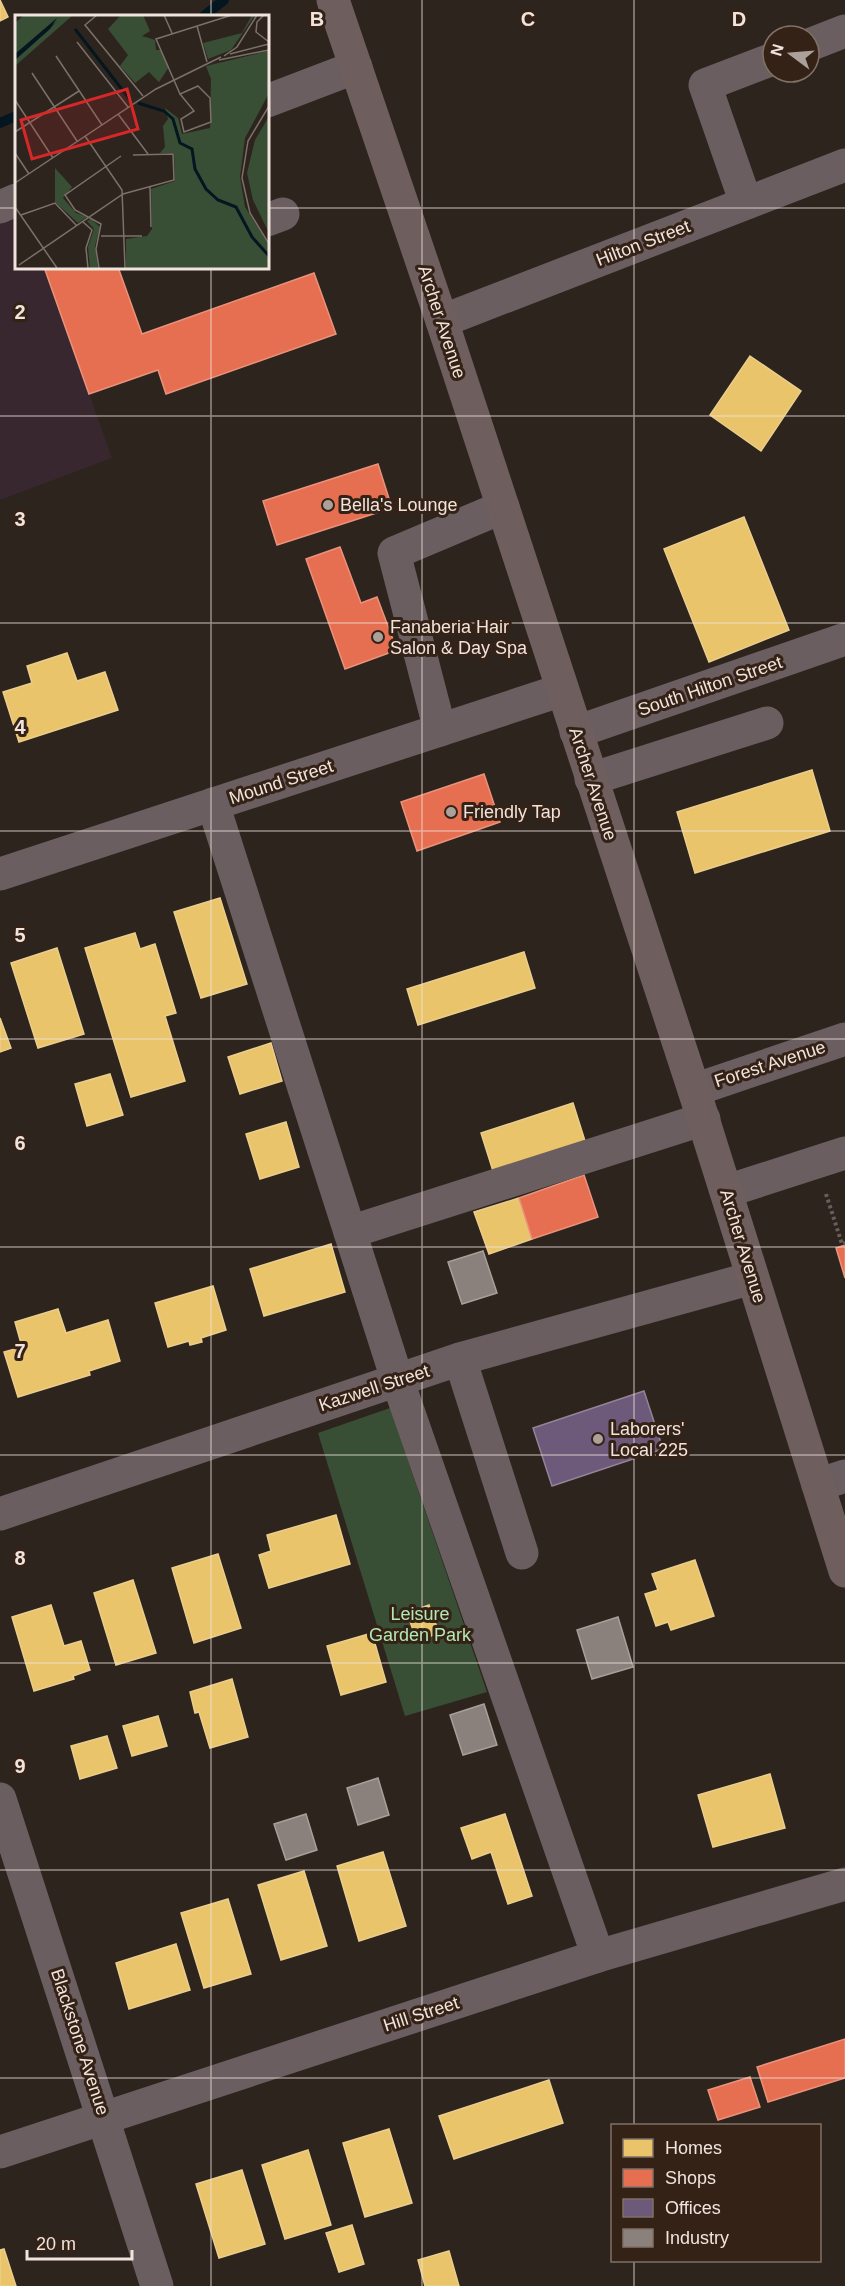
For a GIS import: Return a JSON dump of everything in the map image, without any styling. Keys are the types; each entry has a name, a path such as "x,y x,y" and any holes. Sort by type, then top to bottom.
{"main road":[{"name":"Archer Avenue","path":"333,0 442,321 699,1104 752,1278 831,1480 845,1571"}],"street":[{"path":"821,40 845,31"},
{"path":"746,203 705,85 761,64"},
{"path":"268,101 356,67"},
{"name":"Hilton Street","path":"442,321 845,165"},
{"path":"0,207 15,200"},
{"path":"440,730 394,553 503,507"},
{"name":"South Hilton Street","path":"576,732 845,639"},
{"name":"Mound Street","path":"0,874 562,690"},
{"path":"591,779 767,723"},
{"path":"213,804 397,1380 597,1956"},
{"name":"Forest Avenue","path":"350,1232 699,1104 845,1039"},
{"path":"727,1191 845,1153"},
{"name":"Kazwell Street","path":"0,1514 460,1359 752,1278"},
{"path":"460,1359 522,1553"},
{"name":"Blackstone Avenue","path":"0,1799 157,2286"},
{"name":"Hill Street","path":"0,2152 597,1956 845,1884"}],"path":[{"path":"836,1226 842,1244 845,1243"}],"shaded area":[{"path":"15,208 15,268 44,268 112,458 0,500 0,215"}],"green space":[{"name":"Leisure Garden Park","path":"390,1408 487,1692 405,1716 318,1433"}],"building: Homes":[{"path":"0,0 8,17 0,21"},
{"path":"750,356 801,391 761,451 710,415"},
{"path":"744,517 789,630 709,662 664,549"},
{"path":"67,653 77,681 105,672 118,710 19,742 3,692 32,683 27,666"},
{"path":"812,770 830,831 695,873 677,812"},
{"path":"220,898 247,984 201,998 174,912"},
{"path":"135,933 140,949 155,944 176,1013 165,1016 185,1081 131,1097 85,948"},
{"path":"57,948 84,1034 38,1048 11,963"},
{"path":"524,952 535,988 418,1025 407,989"},
{"path":"0,1018 11,1048 0,1052"},
{"path":"271,1043 282,1081 240,1094 228,1057"},
{"path":"110,1074 123,1115 87,1126 75,1084"},
{"path":"573,1103 585,1141 493,1171 481,1133"},
{"path":"286,1122 299,1167 260,1179 246,1134"},
{"path":"519,1198 532,1239 489,1254 474,1212"},
{"path":"331,1244 345,1292 264,1316 250,1269"},
{"path":"213,1286 226,1330 201,1338 202,1342 190,1345 189,1341 168,1347 155,1303"},
{"path":"58,1309 66,1333 108,1320 120,1361 89,1371 90,1375 18,1397 4,1352 22,1347 15,1322"},
{"path":"336,1515 350,1564 269,1588 259,1555 271,1551 267,1535"},
{"path":"218,1554 241,1628 194,1643 172,1568"},
{"path":"695,1560 714,1616 671,1630 668,1622 656,1626 645,1594 658,1590 652,1574"},
{"path":"133,1580 156,1653 116,1665 94,1593"},
{"path":"51,1605 64,1646 81,1641 90,1670 73,1676 74,1679 34,1691 12,1617"},
{"path":"429,1605 439,1633 417,1641 407,1613"},
{"path":"372,1633 386,1682 341,1695 327,1646"},
{"path":"232,1679 248,1737 210,1748 199,1712 195,1713 190,1692"},
{"path":"158,1716 167,1746 132,1756 123,1726"},
{"path":"107,1736 117,1768 80,1779 71,1746"},
{"path":"770,1774 785,1828 713,1847 698,1795"},
{"path":"505,1814 532,1896 508,1904 491,1852 472,1859 461,1828"},
{"path":"383,1852 406,1926 359,1941 337,1866"},
{"path":"304,1871 327,1946 281,1960 258,1885"},
{"path":"228,1899 251,1974 204,1988 181,1913"},
{"path":"176,1944 190,1990 129,2009 116,1963"},
{"path":"549,2080 563,2123 454,2159 439,2116"},
{"path":"389,2129 412,2203 365,2217 343,2143"},
{"path":"308,2150 331,2225 285,2239 262,2165"},
{"path":"242,2170 265,2244 219,2258 196,2184"},
{"path":"352,2225 364,2264 339,2272 326,2233"},
{"path":"4,2249 16,2286 0,2286 0,2250"},
{"path":"449,2251 459,2286 425,2286 418,2260"}],"building: Shops":[{"path":"44,268 118,268 142,334 314,273 336,334 166,394 158,370 89,394"},
{"name":"Bella's Lounge","path":"378,464 392,508 277,545 263,501"},
{"path":"340,547 361,603 377,597 397,650 345,669 306,559"},
{"name":"Friendly Tap","path":"484,774 500,822 417,851 401,802"},
{"path":"584,1175 598,1217 532,1239 519,1198"},
{"path":"845,1245 845,1278 836,1248"},
{"path":"845,2039 845,2078 768,2102 757,2067"},
{"path":"750,2077 760,2107 718,2120 708,2090"}],"building: Offices":[{"name":"Laborers' Local 225","path":"644,1391 663,1449 552,1486 533,1428"}],"building: Industry":[{"path":"483,1251 497,1293 462,1304 448,1262"},
{"path":"618,1617 633,1667 592,1679 577,1630"},
{"path":"484,1704 497,1745 463,1755 450,1715"},
{"path":"378,1778 389,1815 358,1825 347,1788"},
{"path":"306,1814 317,1850 286,1860 274,1824"}],"waterway":[{"path":"205,15 224,0"},
{"path":"0,123 15,116"}],"place":[{"name":"Bella's Lounge","path":"328,505"},
{"name":"Fanaberia Hair Salon & Day Spa","path":"378,637"},
{"name":"Friendly Tap","path":"451,812"},
{"name":"Laborers' Local 225","path":"598,1439"}]}
